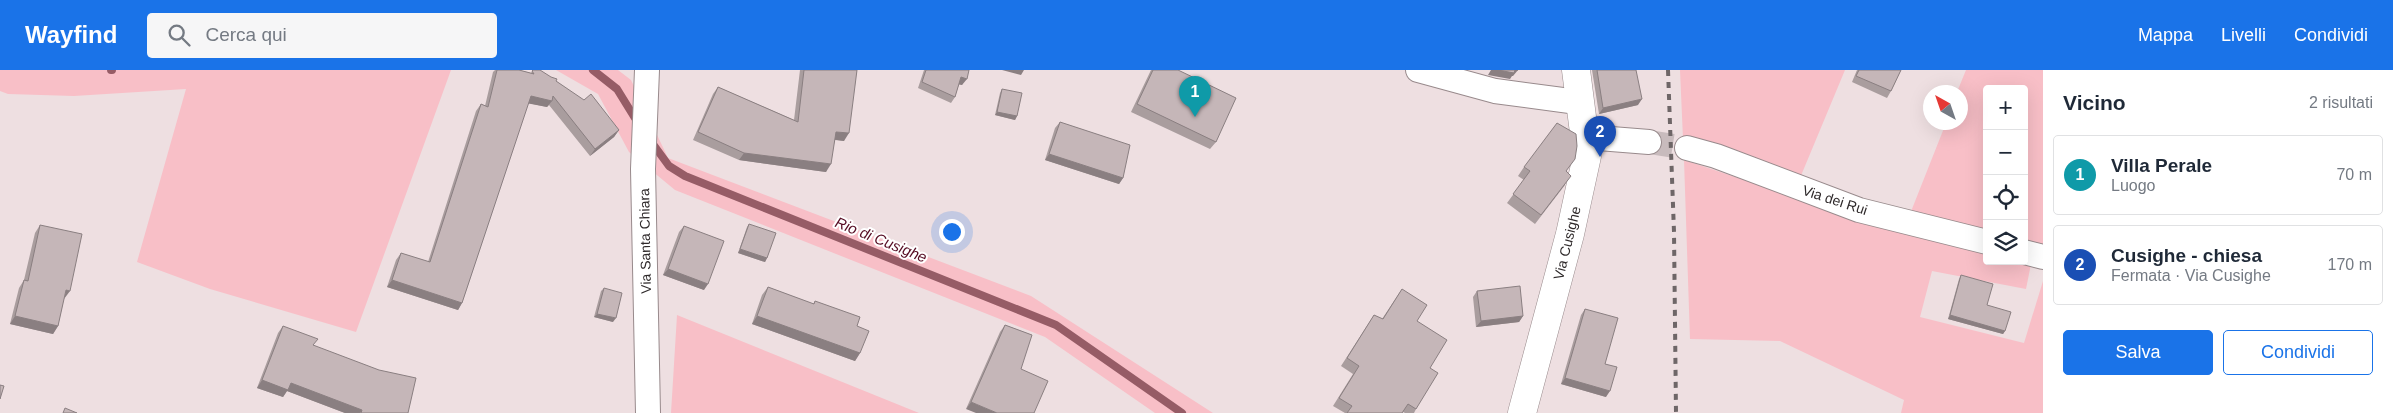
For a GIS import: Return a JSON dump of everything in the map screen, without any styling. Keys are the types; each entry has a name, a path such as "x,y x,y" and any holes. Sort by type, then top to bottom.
{"street":[{"name":"Via Santa Chiara","path":"647,70 643,169 648,413"},
{"path":"1418,70 1509,94 1570,101 1581,100"},
{"name":"Via Cusighe","path":"1522,413 1570,234 1587,156 1576,70"},
{"path":"1586,137 1649,142"},
{"name":"Via dei Rui","path":"1687,148 1716,156 1859,210 1983,241"},
{"path":"2028,253 2043,257"}],"shaded area":[{"path":"0,70 451,70 356,332 210,289 137,262 186,89 74,96 8,94 0,91"},
{"path":"556,70 618,70 631,80 668,158 1031,296 1213,413 1155,413 1045,337 675,190 629,152 598,94"},
{"path":"1680,70 1845,70 1800,178 1683,139"},
{"path":"1966,70 2043,70 2043,247 2028,243 2028,85 1983,85 1983,232 1910,214 1943,130 1968,130 1968,85 1960,85"},
{"path":"1684,160 1793,196 1983,251 1983,265 2031,264 2026,289 1932,271 1920,317 2024,343 2043,281 2043,413 1901,413 1904,400 1780,341 1690,339"},
{"path":"677,315 919,413 671,413"}],"building":[{"path":"497,70 519,70 534,74 533,70 540,70 557,79 556,81 584,100 591,94 619,130 595,149 553,96 552,101 531,96 462,303 392,280 401,253 430,262 481,104 488,107"},
{"path":"804,70 857,70 849,133 836,132 831,164 744,153 698,132 718,87 798,122"},
{"path":"926,70 969,70 967,79 961,77 955,97 922,82"},
{"path":"1153,70 1178,70 1236,98 1216,142 1137,104"},
{"path":"1498,70 1515,70 1514,73"},
{"path":"1597,70 1636,70 1642,99 1603,108"},
{"path":"1859,70 1901,70 1891,91 1856,76"},
{"path":"1002,89 1022,93 1017,116 997,112"},
{"path":"1060,122 1130,145 1123,178 1049,154"},
{"path":"1557,123 1576,134 1575,159 1566,171 1571,176 1541,215 1513,194 1530,171 1524,167"},
{"path":"749,224 776,233 767,258 740,249"},
{"path":"40,225 82,234 70,291 66,290 58,326 15,316 24,280 28,281"},
{"path":"684,226 724,241 708,284 668,269"},
{"path":"1961,275 1993,284 1987,305 2011,312 2005,331 1950,315"},
{"path":"1520,286 1523,316 1481,321 1477,291"},
{"path":"768,287 814,304 815,301 860,317 857,326 869,331 860,353 757,316"},
{"path":"604,288 622,293 616,318 597,314"},
{"path":"1402,289 1427,305 1417,321 1447,340 1430,368 1438,373 1416,409 1408,404 1402,413 1347,413 1352,406 1339,398 1359,366 1347,358 1374,315 1383,319"},
{"path":"1585,309 1618,318 1605,364 1617,367 1610,391 1565,378"},
{"path":"1005,325 1032,335 1021,369 1048,381 1034,413 997,413 971,402"},
{"path":"283,326 318,339 313,345 379,370 416,378 408,413 361,413 362,410 291,383 288,390 262,380"},
{"path":"0,385 4,386 0,399"},
{"path":"65,408 77,413 63,413"}],"waterway":[{"name":"Rio di Cusighe","path":"593,70 617,89 638,123"},
{"name":"Rio di Cusighe","path":"650,140 669,166 685,176 1056,325 1182,413"}],"tunnel":[{"path":"1649,142 1687,148"}],"railway":[{"path":"1668,70 1674,232 1676,413"}],"place":[{"name":"Villa Perale","path":"1195,117"},
{"name":"Cusighe - chiesa","path":"1600,157"}]}
